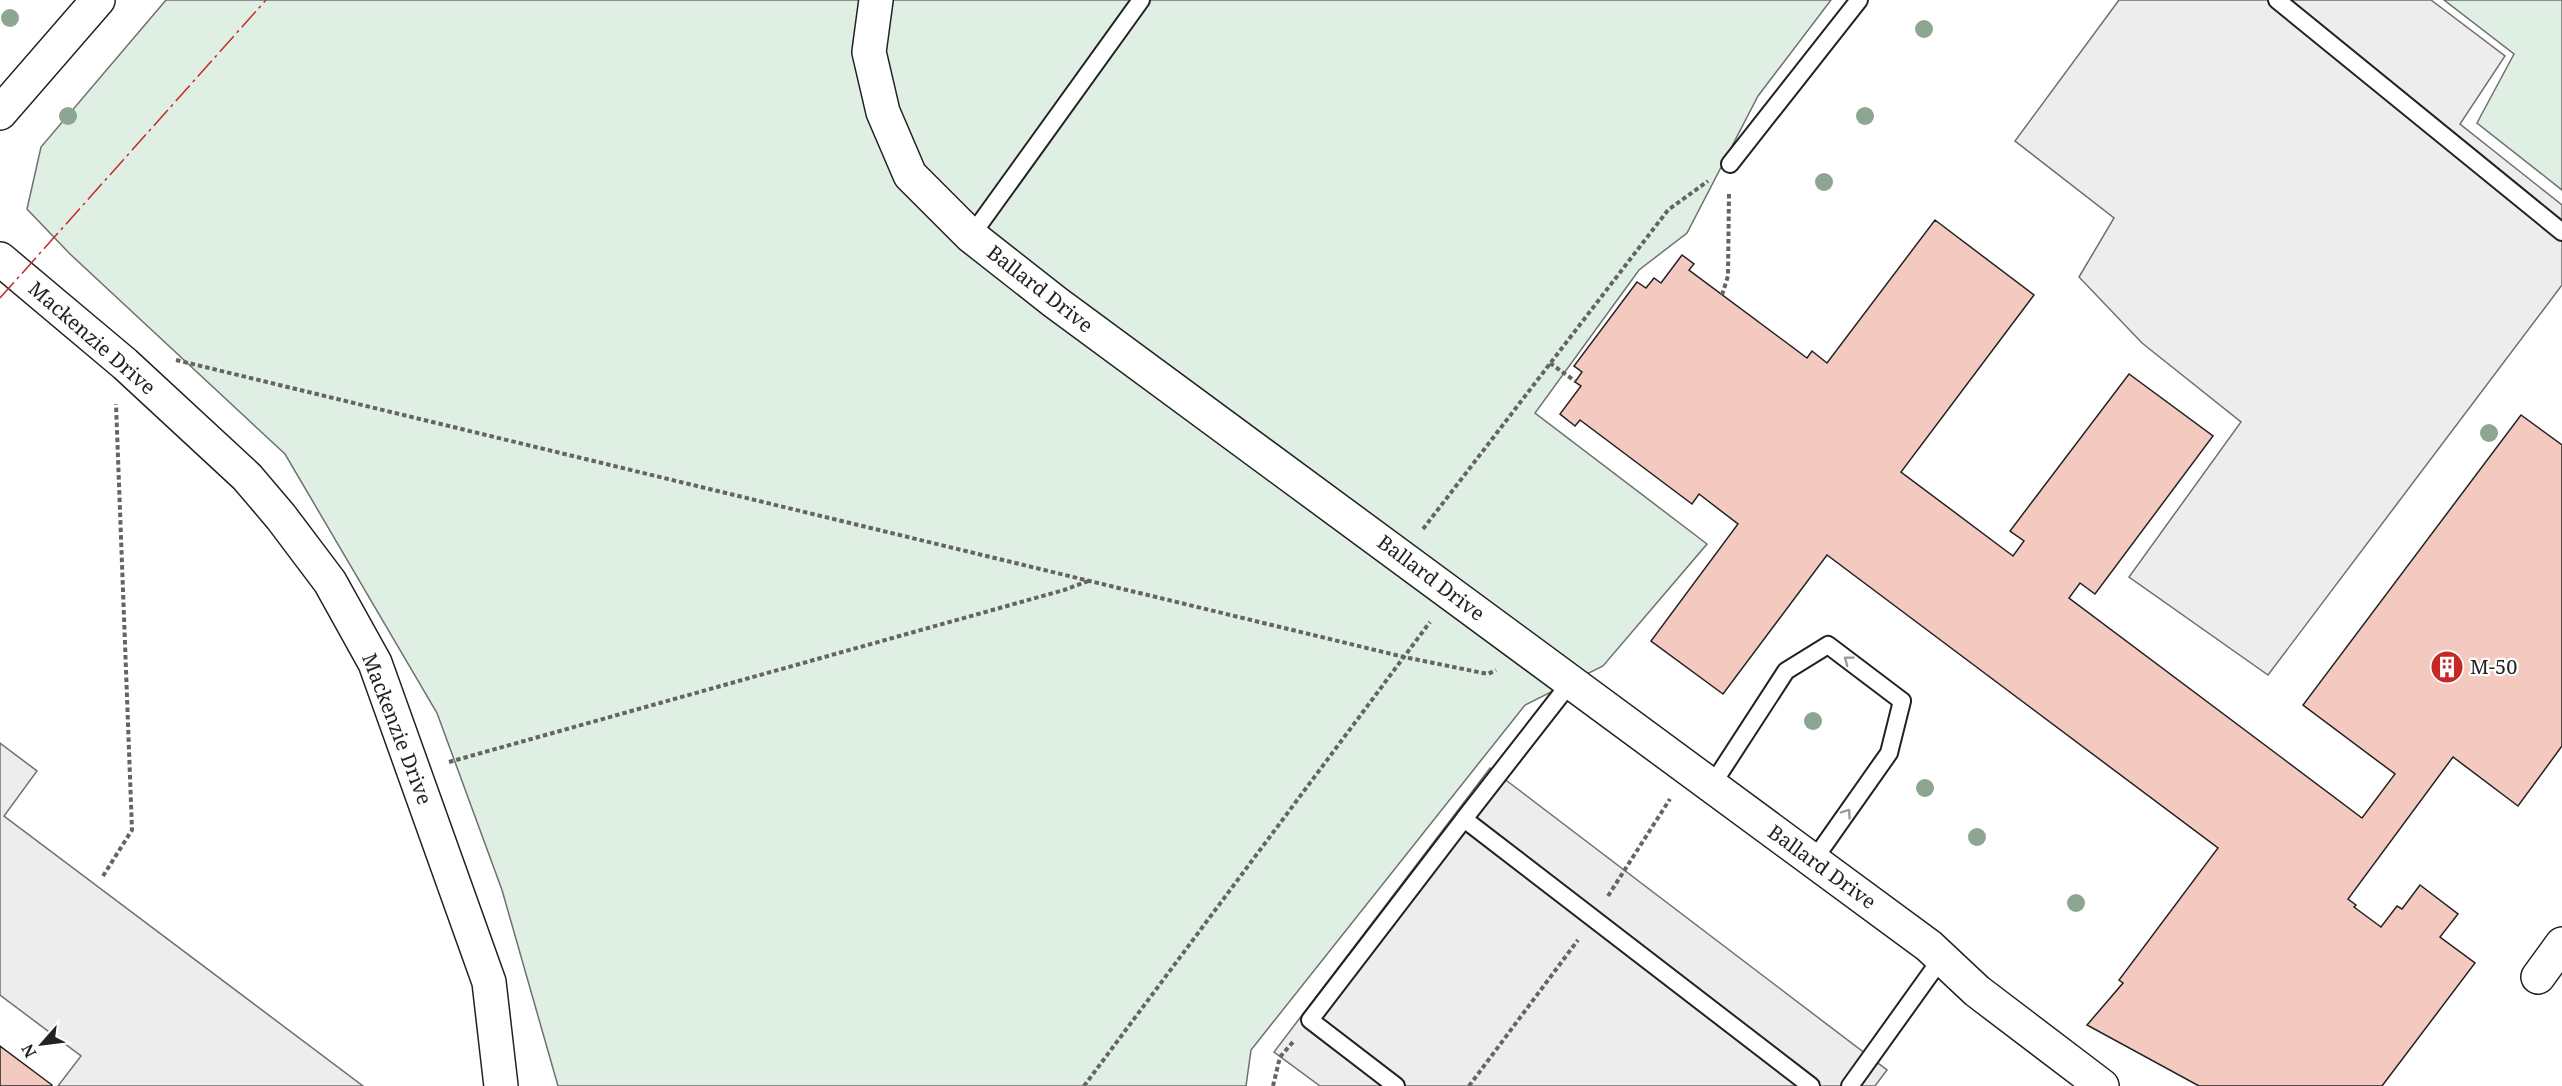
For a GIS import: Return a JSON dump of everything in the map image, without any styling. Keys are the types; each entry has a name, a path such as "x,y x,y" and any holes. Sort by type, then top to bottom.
{"street":[{"path":"0,113 98,0"},
{"name":"Ballard Drive","path":"876,0 868,52 883,112 910,176 971,236 1055,302 1929,946 1977,991 2102,1086"},
{"name":"Mackenzie Drive","path":"0,259 124,364 246,477 281,517 330,582 375,663 489,982 501,1086"},
{"path":"2538,977 2562,944"}],"lane":[{"path":"971,236 1141,0"},
{"path":"1730,164 1859,0"},
{"path":"2277,0 2562,232"},
{"path":"1712,784 1786,671 1828,645 1902,701 1889,753 1813,861"},
{"path":"1396,1086 1310,1020 1570,683"},
{"path":"1464,819 1811,1086"},
{"path":"1850,1086 1941,959"}],"path":[{"path":"1722,295 1728,276 1730,164"},
{"path":"1402,556 1668,210 1730,164"},
{"path":"103,876 132,830 115,383 124,364 172,359 1404,657 1488,674 1532,653"},
{"path":"1550,363 1575,381"},
{"path":"414,772 1064,590 1091,580"},
{"path":"1084,1086 1452,593"},
{"path":"1273,1086 1280,1057 1310,1020"}],"green space":[{"path":"166,0 1831,0 1758,96 1687,233 1639,270 1535,413 1707,544 1603,666 1525,705 1251,1050 1246,1086 558,1086 502,890 437,713 285,454 70,254 27,209 41,147"},
{"path":"2444,0 2562,0 2562,190 2477,123 2514,54"}],"shaded area":[{"path":"2119,0 2431,0 2505,56 2460,124 2562,205 2562,285 2268,675 2129,577 2241,422 2142,343 2079,277 2114,218 2015,141"},
{"path":"0,743 37,771 4,816 363,1086 58,1086 81,1056 0,995"},
{"path":"1490,768 1887,1070 1875,1086 1320,1086 1274,1052"}],"building":[{"name":"M-50","path":"1935,220 2034,295 1901,472 2013,556 2024,541 2010,531 2129,374 2213,436 2095,594 2080,583 2069,598 2362,818 2395,774 2303,705 2521,415 2562,445 2562,746 2518,806 2453,757 2348,899 2356,905 2354,907 2381,927 2397,906 2402,909 2420,885 2458,914 2440,937 2475,963 2382,1086 2199,1086 2087,1025 2123,983 2119,980 2218,848 1827,555 1723,694 1651,641 1738,524 1699,494 1692,504 1580,420 1575,426 1560,414 1581,386 1575,382 1582,372 1574,366 1637,282 1646,288 1654,278 1661,283 1682,255 1694,264 1689,270 1807,358 1812,351 1827,363"},
{"path":"0,1046 52,1085 0,1086"}],"power":[{"path":"0,298 266,0"}],"place":[{"name":"M-50","path":"2447,667"}]}
